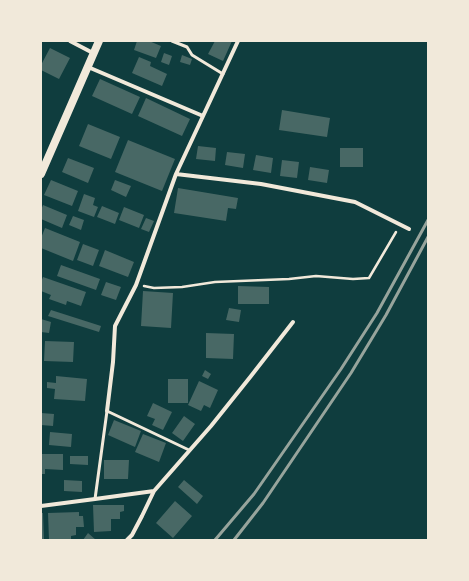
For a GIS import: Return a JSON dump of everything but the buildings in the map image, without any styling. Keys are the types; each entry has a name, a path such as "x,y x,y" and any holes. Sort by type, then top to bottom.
{"main road":[{"path":"41,174 99,41"}],"street":[{"path":"70,41 93,54"},
{"path":"107,411 113,362 115,326 136,285 176,174 238,41"},
{"path":"87,67 203,116"},
{"path":"176,174 261,184 355,202 409,229"},
{"path":"128,540 142,516 154,490 211,426 293,322"},
{"path":"41,506 154,490"}],"lane":[{"path":"172,41 187,47 192,55 223,74"},
{"path":"94,499 107,411 190,450"}],"path":[{"path":"136,285 154,288 182,287 215,282 289,279 316,276 353,279 368,278 400,224"}],"railway":[{"path":"215,540 254,494 341,369 377,313 428,220"},
{"path":"234,540 263,503 351,373 386,315 428,237"}]}
